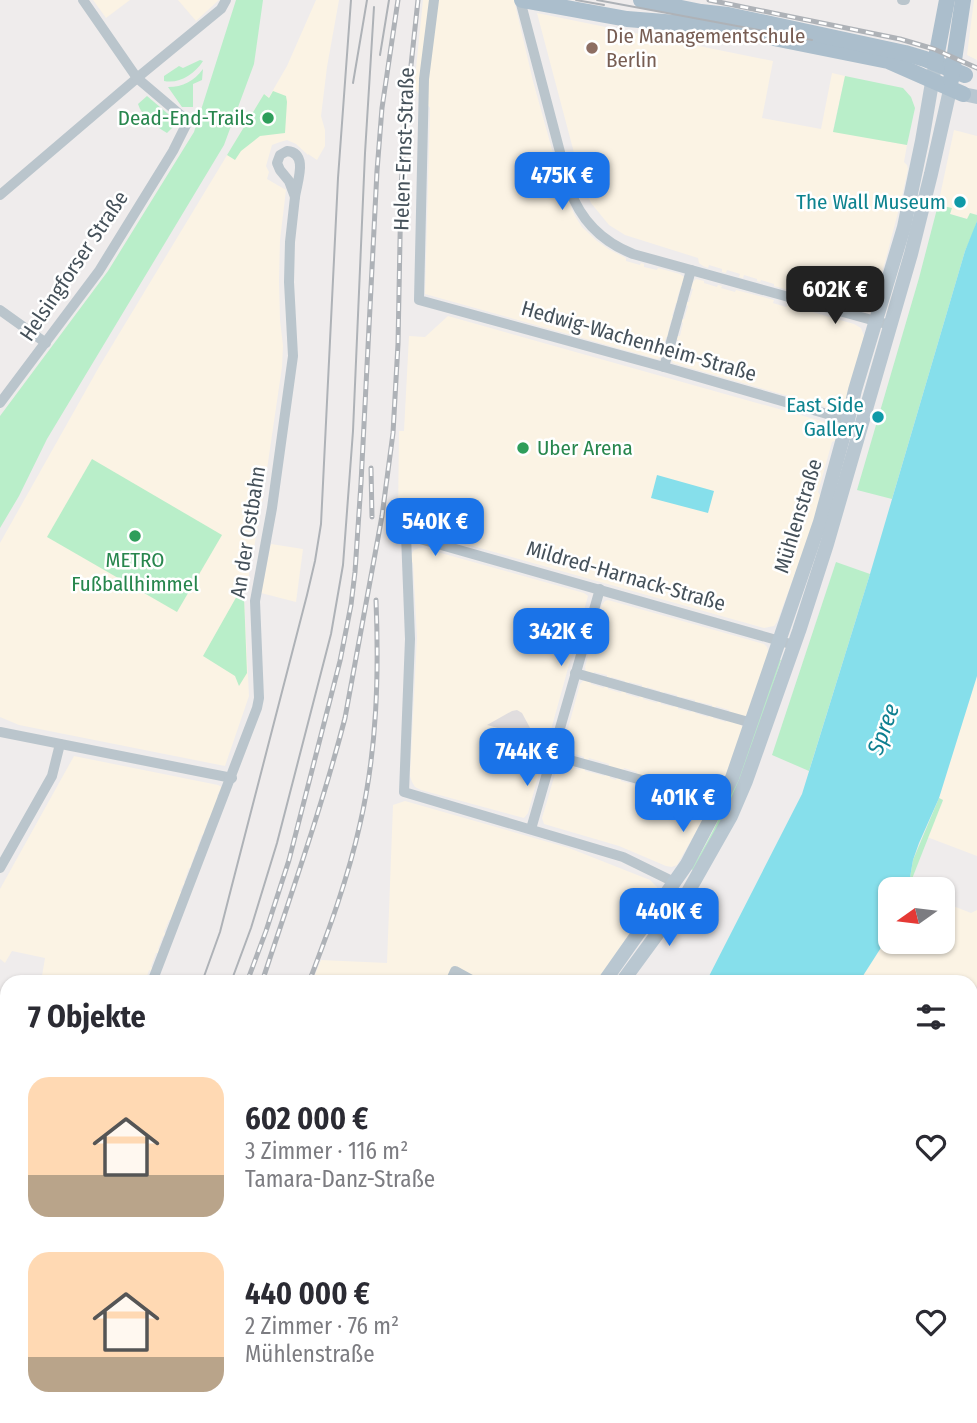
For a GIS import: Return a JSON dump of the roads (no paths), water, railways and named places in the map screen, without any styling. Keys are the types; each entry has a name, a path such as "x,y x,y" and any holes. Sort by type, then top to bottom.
{"main road":[{"path":"526,0 627,19 725,28 888,61 963,94 963,0"},
{"path":"641,0 728,15 905,53 965,75"},
{"path":"936,63 947,0"},
{"name":"Mühlenstraße","path":"609,975 687,864 720,804 827,544 883,323 922,142 925,77 936,63"},
{"name":"Mühlenstraße","path":"627,975 688,892 731,816 760,743 855,390 903,282 922,210 963,94"},
{"path":"674,882 688,892"}],"street":[{"path":"83,0 137,78"},
{"path":"0,195 221,9 226,0"},
{"name":"Helen-Ernst-Straße","path":"419,300 424,79 434,0"},
{"path":"526,0 570,190 578,210 596,232 633,254 883,323"},
{"name":"Helsingforser Straße","path":"0,403 99,271 186,125 185,121 137,78"},
{"name":"An der Ostbahn","path":"155,975 257,708 254,601 272,508 292,374 289,273 295,197"},
{"path":"664,367 691,270"},
{"name":"Hedwig-Wachenheim-Straße","path":"419,300 848,420"},
{"path":"0,310 46,343"},
{"name":"Mildred-Harnack-Straße","path":"531,829 404,792 410,643 406,535 787,643"},
{"path":"600,589 531,829 623,857 674,882"},
{"path":"575,673 752,723"},
{"path":"0,732 232,778"},
{"path":"0,868 52,776 60,744"},
{"path":"552,755 720,804"}],"water":[{"name":"Spree","path":"977,221 977,676 939,798 919,843 910,877 878,877 878,952 863,975 710,975 802,794 965,251"},
{"path":"657,475 714,491 708,513 651,498"}],"tram line":[{"path":"205,975 220,932 307,595 321,524 338,178 351,0"},
{"path":"353,83 367,0"},
{"path":"380,55 389,0"},
{"path":"576,0 604,5"},
{"path":"597,0 812,40"},
{"path":"234,975 277,843 331,634 343,565 353,431 374,7"}],"railway":[{"path":"250,975 289,860 340,661 351,605 361,483 377,171 382,108 398,0"},
{"path":"264,975 345,718 382,516 393,433 401,188 418,0"},
{"path":"709,0 900,39 934,49 977,68"},
{"path":"371,468 372,517"},
{"path":"312,975 344,884 366,796 376,712 376,600"}],"place":[{"name":"Die Managementschule Berlin","path":"592,48"},
{"name":"Dead-End-Trails","path":"268,118"},
{"name":"The Wall Museum","path":"960,202"},
{"name":"East Side Gallery","path":"878,417"},
{"name":"Uber Arena","path":"523,448"},
{"name":"METRO Fußballhimmel","path":"135,536"}]}
